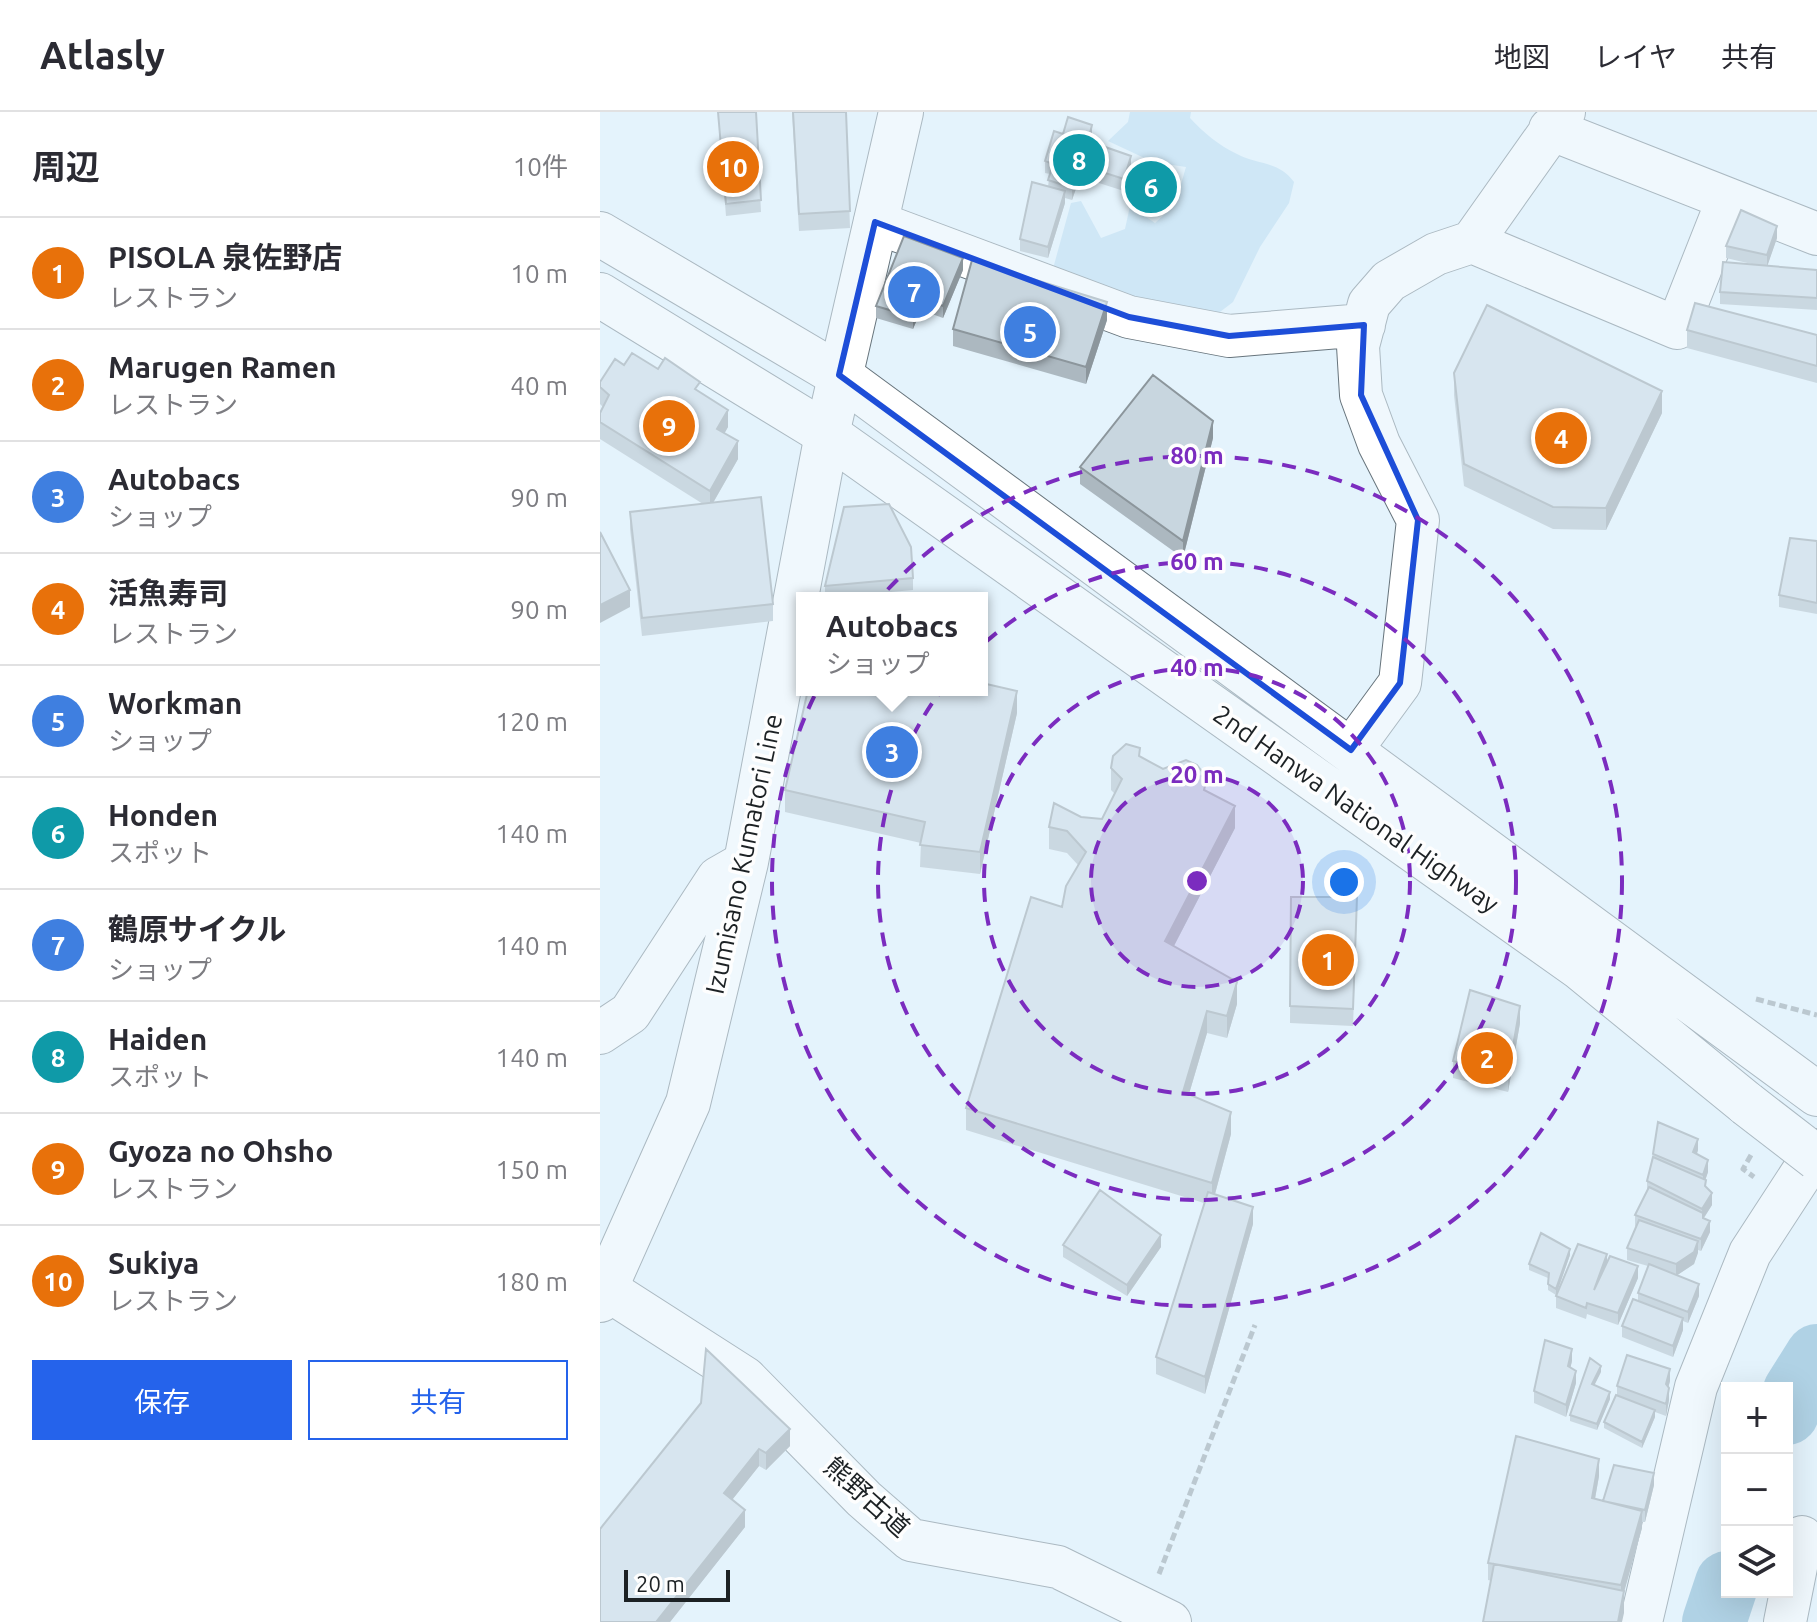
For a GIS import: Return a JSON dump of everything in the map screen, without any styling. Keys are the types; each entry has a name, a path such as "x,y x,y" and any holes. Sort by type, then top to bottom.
{"main road":[{"name":"Izumisano Kumatori Line","path":"797,592 839,375 901,112"},
{"name":"2nd Hanwa National Highway","path":"600,234 839,375 1801,1082"},
{"name":"2nd Hanwa National Highway","path":"600,295 827,434 1579,967 1817,1158"},
{"name":"Izumisano Kumatori Line","path":"603,1291 688,1103 746,862 796,598"}],"street":[{"path":"1351,750 1400,683 1418,520 1379,444 1361,395 1358,346 1369,304 1389,281 1436,254 1472,242 1557,120 1728,199 1817,234"},
{"path":"1472,242 1677,328 1728,199"},
{"path":"875,222 1129,317 1229,336 1364,325"},
{"path":"600,1033 630,1013 718,878 746,862"},
{"path":"1641,1622 1696,1387 1750,1253 1817,1150"},
{"name":"熊野古道","path":"603,1291 745,1378 864,1499 911,1540 1058,1567 1157,1616"},
{"path":"1785,1622 1802,1537"}],"path":[{"path":"1742,995 1817,1015"},
{"path":"1157,1616 1255,1325"}],"highlighted area":[{"path":"875,222 1129,317 1229,336 1364,325 1361,395 1418,520 1400,683 1351,750 839,375"}],"shaded area":[{"path":"1130,112 1191,112 1190,118 1217,143 1245,158 1282,170 1294,182 1289,203 1260,247 1233,302 1216,315 1127,305 1051,276 1071,203 1081,201 1101,238 1125,229 1130,206 1155,223 1175,205 1186,167 1153,162 1108,141 1128,122"}],"building":[{"path":"718,112 756,112 761,200 726,204"},
{"path":"793,112 846,112 850,211 799,214"},
{"path":"1068,117 1092,125 1088,141 1131,156 1124,179 1080,165 1072,188 1048,180 1053,164 1045,161 1054,131 1063,134"},
{"path":"1138,164 1171,172 1165,198 1131,190"},
{"path":"1032,182 1065,191 1048,247 1020,239"},
{"path":"1741,210 1777,226 1767,255 1726,246"},
{"path":"904,236 963,258 943,306 921,298 913,317 876,306"},
{"path":"972,260 1107,302 1086,367 953,329"},
{"path":"1723,262 1817,270 1817,298 1720,292"},
{"path":"1695,303 1817,335 1817,366 1687,330"},
{"path":"1487,305 1662,391 1606,508 1553,507 1464,464 1454,373"},
{"path":"632,353 658,369 665,358 700,382 695,389 728,410 717,429 738,441 710,491 600,422 600,413 609,395 600,387 600,382 615,359 624,365"},
{"path":"1153,375 1213,421 1183,541 1080,467"},
{"path":"761,497 773,604 642,618 630,512"},
{"path":"889,504 911,547 913,578 825,586 844,507"},
{"path":"600,532 630,590 600,605"},
{"path":"1790,538 1817,541 1817,603 1779,595"},
{"path":"988,684 1017,691 980,852 920,845 925,822 785,790 807,696 988,696"},
{"path":"1126,744 1140,748 1139,756 1163,769 1186,760 1197,765 1207,778 1204,790 1235,806 1165,941 1237,982 1227,1016 1207,1011 1183,1092 1231,1112 1212,1183 966,1108 1031,897 1062,907 1066,886 1086,852 1067,831 1049,827 1054,803 1081,817 1102,819 1122,779 1111,768 1113,756"},
{"path":"1291,897 1357,897 1353,1009 1290,1006"},
{"path":"1470,990 1520,1006 1508,1075 1453,1061"},
{"path":"1658,1122 1698,1139 1693,1152 1708,1160 1703,1175 1653,1154"},
{"path":"1653,1157 1706,1180 1705,1186 1712,1193 1702,1209 1647,1181"},
{"path":"1649,1187 1703,1213 1703,1218 1710,1221 1701,1239 1635,1215"},
{"path":"1100,1190 1161,1235 1127,1285 1063,1245"},
{"path":"1208,1192 1253,1207 1205,1377 1156,1357"},
{"path":"1639,1220 1698,1241 1694,1252 1676,1264 1627,1248"},
{"path":"1541,1233 1570,1249 1556,1289 1548,1284 1549,1273 1529,1264"},
{"path":"1578,1244 1607,1254 1594,1290 1610,1256 1638,1266 1618,1313 1587,1303 1586,1308 1556,1296"},
{"path":"1649,1264 1699,1284 1688,1312 1638,1293"},
{"path":"1633,1299 1683,1318 1673,1346 1622,1326"},
{"path":"1545,1340 1572,1349 1568,1366 1576,1371 1566,1405 1534,1391"},
{"path":"706,1349 790,1429 766,1453 759,1449 724,1493 745,1510 656,1622 600,1622 600,1529 701,1403"},
{"path":"1627,1355 1670,1369 1666,1404 1617,1386"},
{"path":"1590,1358 1601,1366 1592,1384 1610,1392 1597,1424 1570,1415"},
{"path":"1616,1395 1655,1410 1642,1442 1604,1422"},
{"path":"1516,1436 1599,1459 1592,1498 1642,1511 1621,1585 1488,1563"},
{"path":"1614,1465 1654,1473 1645,1510 1603,1501"},
{"path":"1494,1564 1624,1591 1618,1622 1483,1622"}],"waterway":[{"path":"1793,1396 1817,1356"},
{"path":"1714,1622 1722,1598"}],"place":[{"name":"Haiden","path":"1079,160"},
{"name":"Sukiya","path":"733,167"},
{"name":"Honden","path":"1151,187"},
{"name":"鶴原サイクル","path":"914,292"},
{"name":"Workman","path":"1030,332"},
{"name":"Gyoza no Ohsho","path":"669,426"},
{"name":"活魚寿司","path":"1561,438"},
{"name":"Autobacs","path":"892,752"},
{"name":"PISOLA 泉佐野店","path":"1328,960"},
{"name":"Marugen Ramen","path":"1487,1058"}]}
